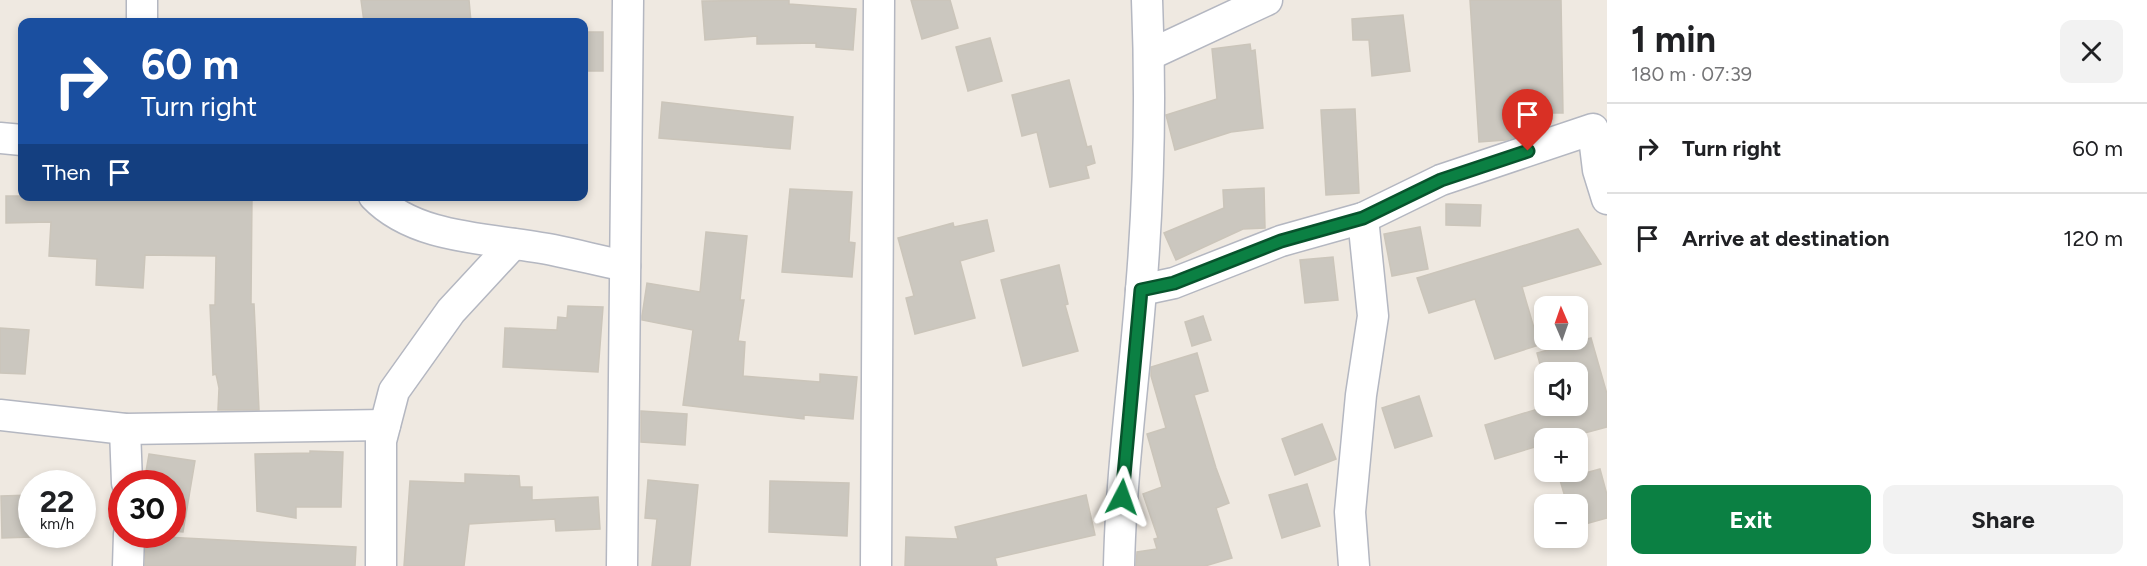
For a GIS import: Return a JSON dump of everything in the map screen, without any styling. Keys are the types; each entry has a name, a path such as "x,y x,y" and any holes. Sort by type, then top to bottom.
{"street":[{"path":"142,0 142,18"},
{"path":"622,566 628,0"},
{"path":"876,566 879,0"},
{"path":"1119,566 1127,419 1141,290 1147,179 1149,55 1147,0"},
{"path":"1149,55 1267,0"},
{"path":"1141,290 1174,283 1281,241 1363,218 1441,180 1593,129 1598,170 1607,200"},
{"path":"0,138 18,140"},
{"path":"380,201 402,218 472,239 513,244 625,266"},
{"path":"1354,566 1350,512 1361,395 1373,316 1363,218"},
{"path":"381,566 381,441 394,391 452,311 513,244"},
{"path":"0,415 125,429 385,425"},
{"path":"125,429 127,470"},
{"path":"128,566 129,548"}],"building":[{"path":"361,0 469,0 471,18 363,18"},
{"path":"789,0 789,4 856,9 853,50 816,47 816,43 757,44 757,36 705,40 702,1"},
{"path":"911,0 950,0 958,28 922,39"},
{"path":"1470,0 1561,0 1563,113 1545,113 1547,126 1506,140 1479,142"},
{"path":"1403,15 1410,71 1372,76 1369,40 1353,40 1352,19"},
{"path":"588,32 603,32 603,71 588,71"},
{"path":"990,38 1002,81 968,91 956,47"},
{"path":"1250,44 1251,51 1255,50 1263,128 1231,132 1175,150 1166,115 1217,99 1212,49"},
{"path":"1069,80 1087,147 1091,146 1095,163 1086,166 1089,178 1050,187 1037,132 1022,136 1012,95"},
{"path":"662,102 793,117 790,149 659,138"},
{"path":"1355,109 1359,193 1326,195 1321,110"},
{"path":"1264,188 1265,228 1243,229 1176,260 1164,233 1224,208 1223,190"},
{"path":"790,189 852,192 849,242 855,243 852,277 782,272"},
{"path":"6,196 18,196 18,201 252,201 251,304 254,304 259,410 218,410 219,388 216,374 213,375 210,305 215,305 216,256 145,255 143,288 96,285 97,259 49,256 51,222 6,223"},
{"path":"1446,204 1481,205 1480,226 1446,225"},
{"path":"987,220 994,251 960,261 975,318 915,334 906,298 914,296 898,238 953,223 954,227"},
{"path":"1420,227 1428,269 1392,276 1384,234"},
{"path":"1578,229 1601,264 1522,287 1534,328 1534,347 1495,359 1475,299 1429,313 1417,278"},
{"path":"706,232 747,236 740,300 744,300 738,341 745,342 743,376 820,382 820,374 857,377 853,419 804,415 804,419 683,405 693,330 642,320 642,316 647,283 700,292"},
{"path":"1333,257 1338,300 1305,303 1300,260"},
{"path":"1059,265 1068,304 1065,305 1078,351 1023,366 1001,280"},
{"path":"568,306 603,307 598,372 503,367 505,328 557,330 558,317 567,318"},
{"path":"1203,316 1211,340 1192,346 1185,322"},
{"path":"0,328 29,330 25,374 0,373"},
{"path":"1591,338 1607,394 1607,427 1588,432 1588,428 1534,428 1534,447 1495,459 1485,425 1534,410 1534,416 1588,416 1588,362 1539,362 1537,353 1548,350 1588,350 1588,339"},
{"path":"1197,353 1208,391 1194,395 1229,503 1216,508 1232,558 1205,566 1136,566 1137,552 1157,549 1154,539 1158,538 1143,494 1162,487 1147,434 1166,428 1151,376 1151,367"},
{"path":"1419,396 1432,436 1395,448 1382,408"},
{"path":"641,411 687,414 685,445 641,442"},
{"path":"1322,424 1336,459 1295,475 1282,439"},
{"path":"310,451 343,452 341,507 296,507 296,518 257,511 255,454 310,453"},
{"path":"149,454 195,461 186,514 186,470 146,470"},
{"path":"1600,469 1607,495 1607,518 1588,523 1588,494 1564,494 1561,482 1588,482 1588,472"},
{"path":"465,474 519,476 520,487 532,487 532,500 598,497 600,529 556,531 555,519 469,524 464,566 404,566 410,481 465,483"},
{"path":"648,480 698,485 690,566 652,566 657,519 645,518"},
{"path":"770,481 849,483 847,536 769,532"},
{"path":"1307,484 1320,526 1282,538 1269,495"},
{"path":"18,495 18,537 2,538 1,496"},
{"path":"1086,495 1095,535 995,558 997,566 905,566 906,537 958,539 955,527"},
{"path":"186,538 356,547 355,566 145,566 146,548 186,548"}],"route":[{"path":"1122,497 1127,419 1141,290 1174,283 1281,241 1363,218 1441,180 1528,151"}]}
